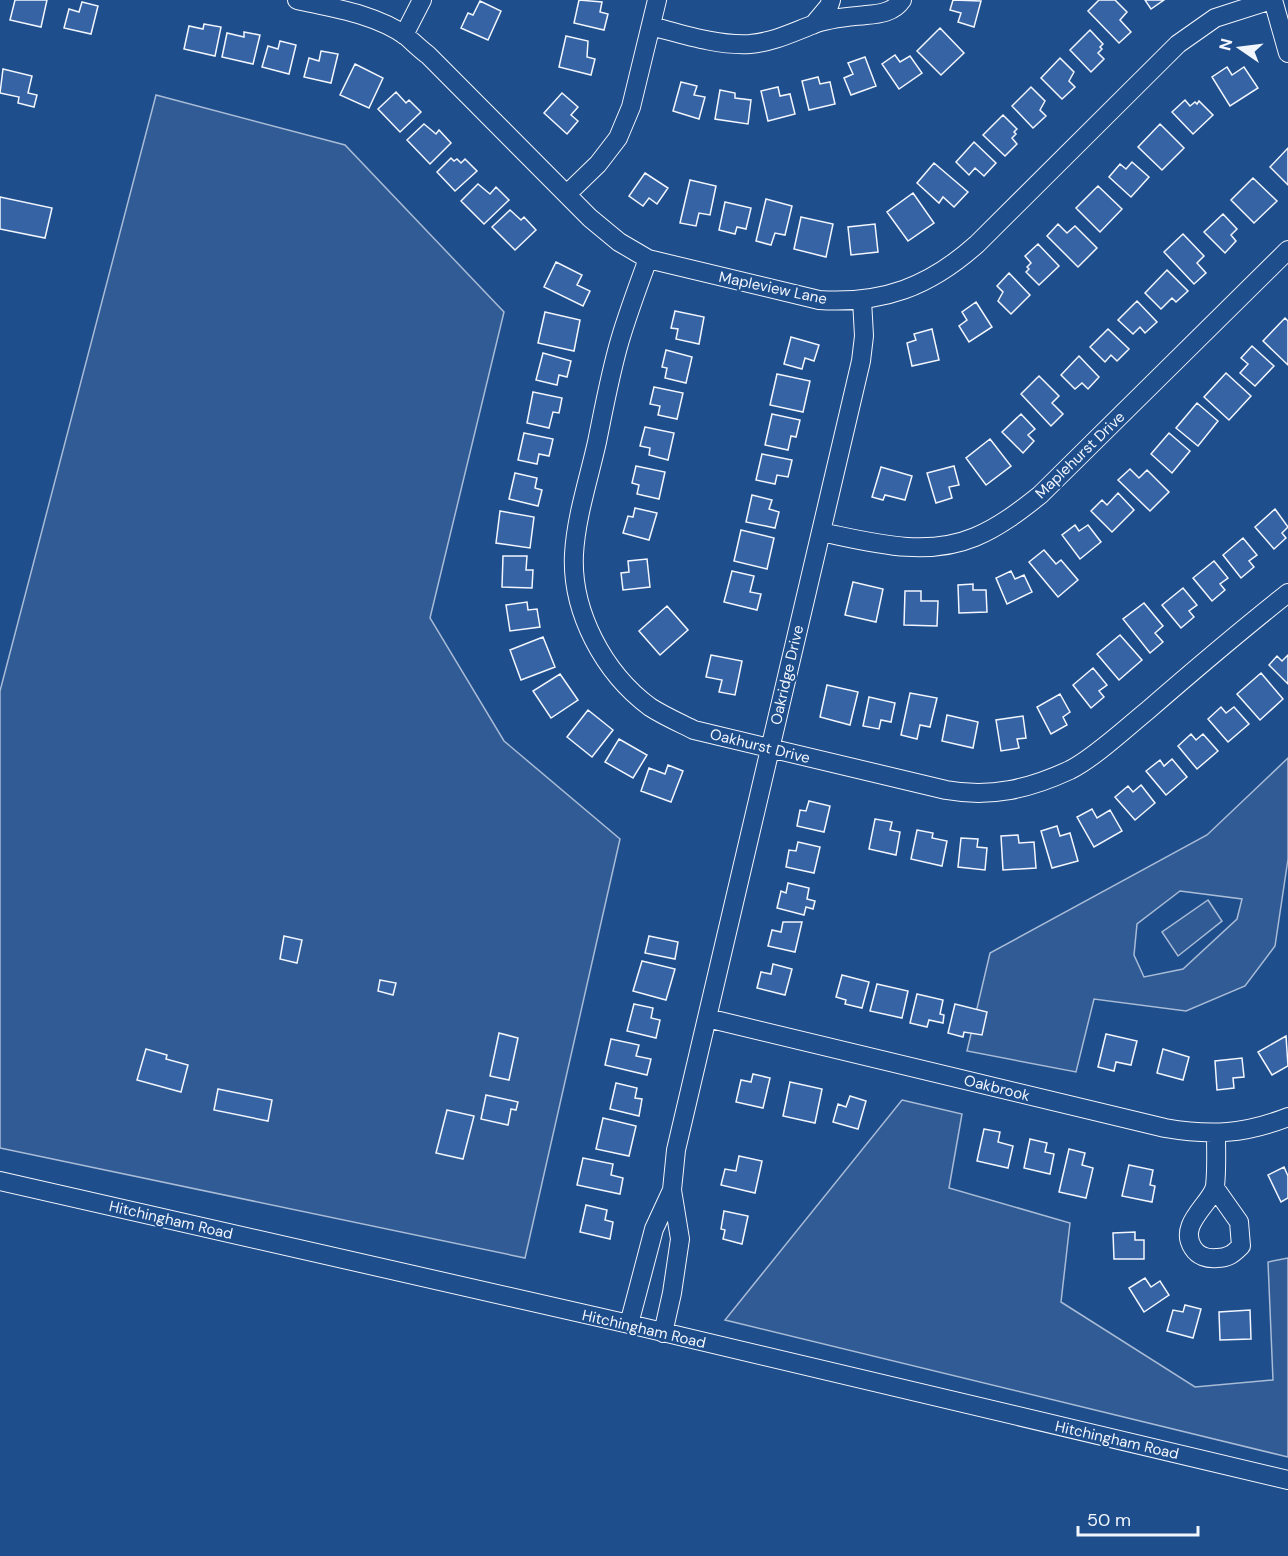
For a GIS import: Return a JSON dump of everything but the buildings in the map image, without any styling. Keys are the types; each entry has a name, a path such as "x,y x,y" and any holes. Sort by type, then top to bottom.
{"street":[{"name":"Mapleview Lane","path":"297,0 353,13 404,35 428,55 590,218 619,242 648,259 819,300 862,300 882,297 917,286 960,259 1179,44 1215,18 1272,0"},
{"path":"404,35 422,0"},
{"path":"567,194 592,170 618,138 632,107 657,0"},
{"path":"813,24 829,6 831,0"},
{"path":"651,26 708,39 750,44 783,37 813,24 880,14 899,5 903,0"},
{"path":"1272,0 1288,53"},
{"name":"Maplehurst Drive","path":"820,532 883,545 911,548 944,545 973,538 1005,522 1040,495 1288,250"},
{"name":"Oakhurst Drive","path":"648,259 620,341 579,522 574,553 575,579 582,609 592,635 609,666 651,707 694,730 969,794 989,794 1044,781 1073,769 1112,740 1288,593"},
{"name":"Oakridge Drive","path":"663,1333 680,1239 672,1190 676,1150 861,361 864,336 862,300"},
{"name":"Oakbrook","path":"707,1018 1166,1128 1216,1134 1238,1132 1271,1124 1288,1117"},
{"path":"1215,1188 1216,1134"},
{"name":"Hitchingham Road","path":"0,1181 629,1324 1288,1480"},
{"name":"Oakridge Drive","path":"629,1324 654,1229 672,1190"}],"shaded area":[{"path":"156,95 345,145 504,312 430,618 504,741 620,839 525,1258 0,1148 0,691"},
{"path":"1288,758 1288,859 1275,946 1245,986 1186,1011 1094,999 1076,1072 967,1051 990,953 1207,835","holes":["1180,891 1242,899 1237,919 1183,969 1144,977 1134,955 1137,924"]},
{"path":"1208,900 1222,921 1178,956 1162,932"},
{"path":"902,1100 962,1114 949,1188 1070,1223 1061,1302 1195,1387 1273,1380 1268,1262 1288,1258 1288,1457 725,1320"}]}
